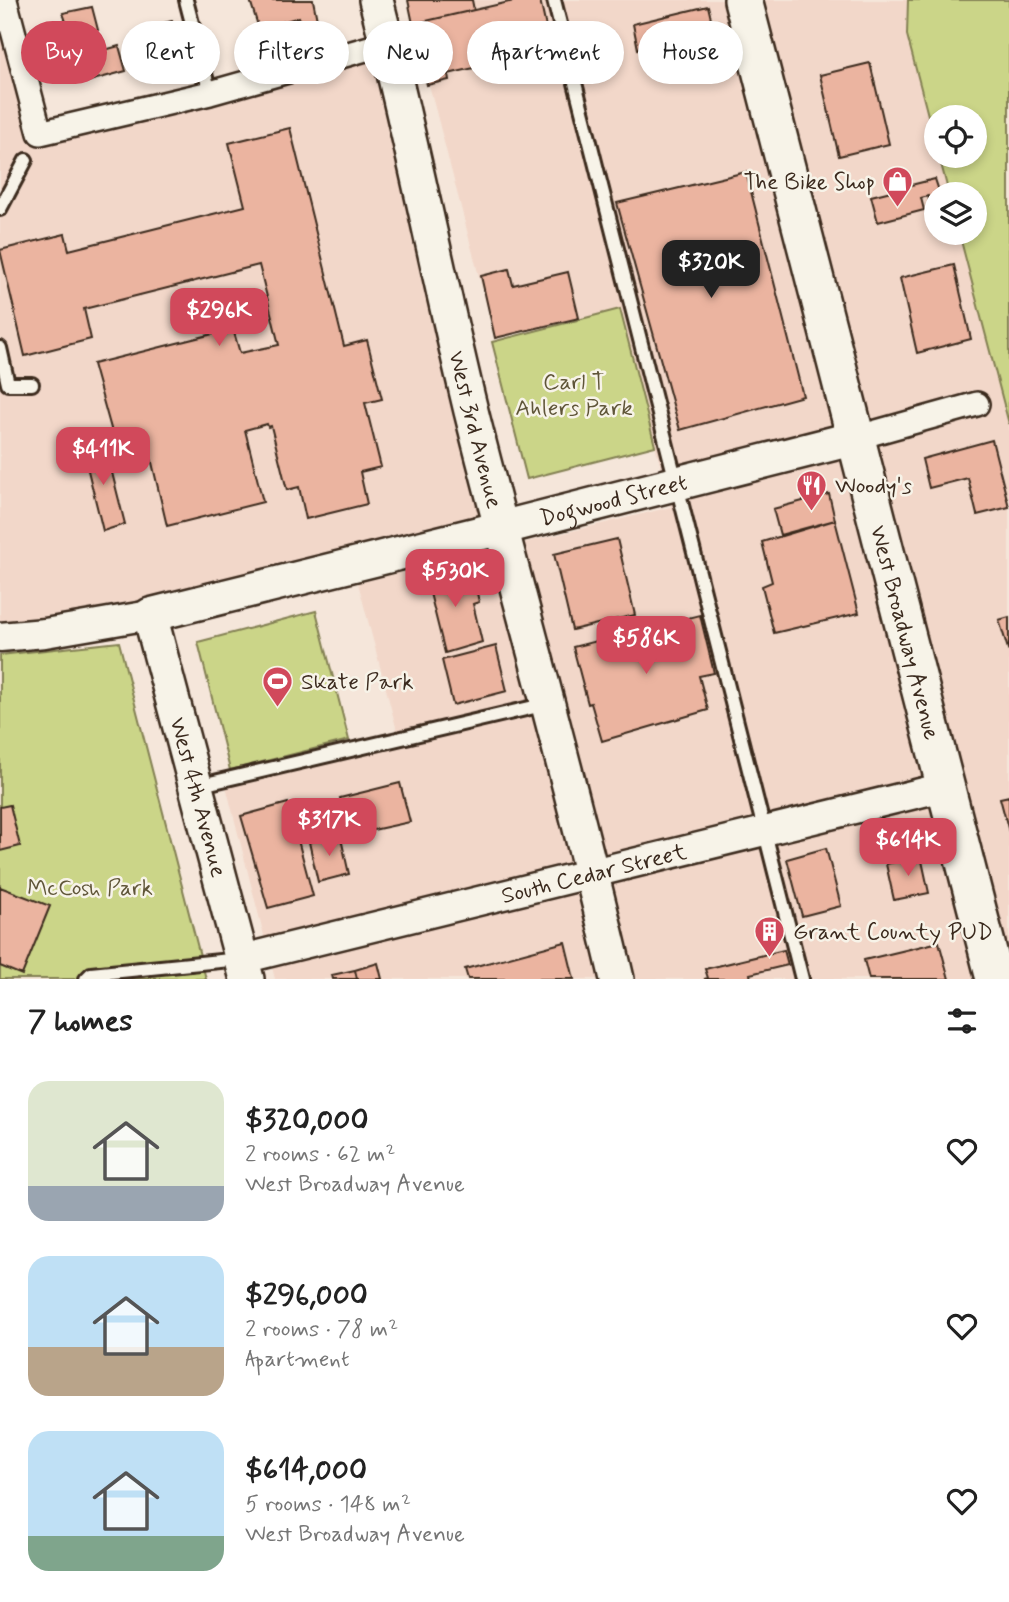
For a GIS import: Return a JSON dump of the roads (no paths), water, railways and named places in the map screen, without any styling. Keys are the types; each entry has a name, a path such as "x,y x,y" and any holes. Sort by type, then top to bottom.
{"main road":[{"name":"West 3rd Avenue","path":"376,0 381,21"},
{"name":"West Broadway Avenue","path":"743,0 995,979"},
{"name":"West 3rd Avenue","path":"396,84 500,528 593,875 617,979"},
{"name":"Dogwood Street","path":"150,615 855,438"},
{"name":"West 4th Avenue","path":"150,615 245,969"}],"street":[{"path":"5,0 40,133 210,93 363,50"},
{"name":"Dogwood Street","path":"855,438 976,404"},
{"name":"Dogwood Street","path":"0,637 45,633 150,615"},
{"name":"South Cedar Street","path":"245,969 593,875 944,787"}],"lane":[{"path":"186,0 210,93"},
{"path":"554,0 802,979"},
{"path":"0,209 26,160"},
{"path":"0,348 8,384 32,384"},
{"path":"196,786 547,704"},
{"path":"86,979 91,974 245,969"}],"place":[{"name":"The Bike Shop","path":"898,208"},
{"name":"Woody's","path":"812,512"},
{"name":"Skate Park","path":"278,708"},
{"name":"Grant County PUD","path":"770,958"}],"park label":[{"name":"Carl T Ahlers Park","path":"574,394"},
{"name":"McCosh Park","path":"90,887"}]}
